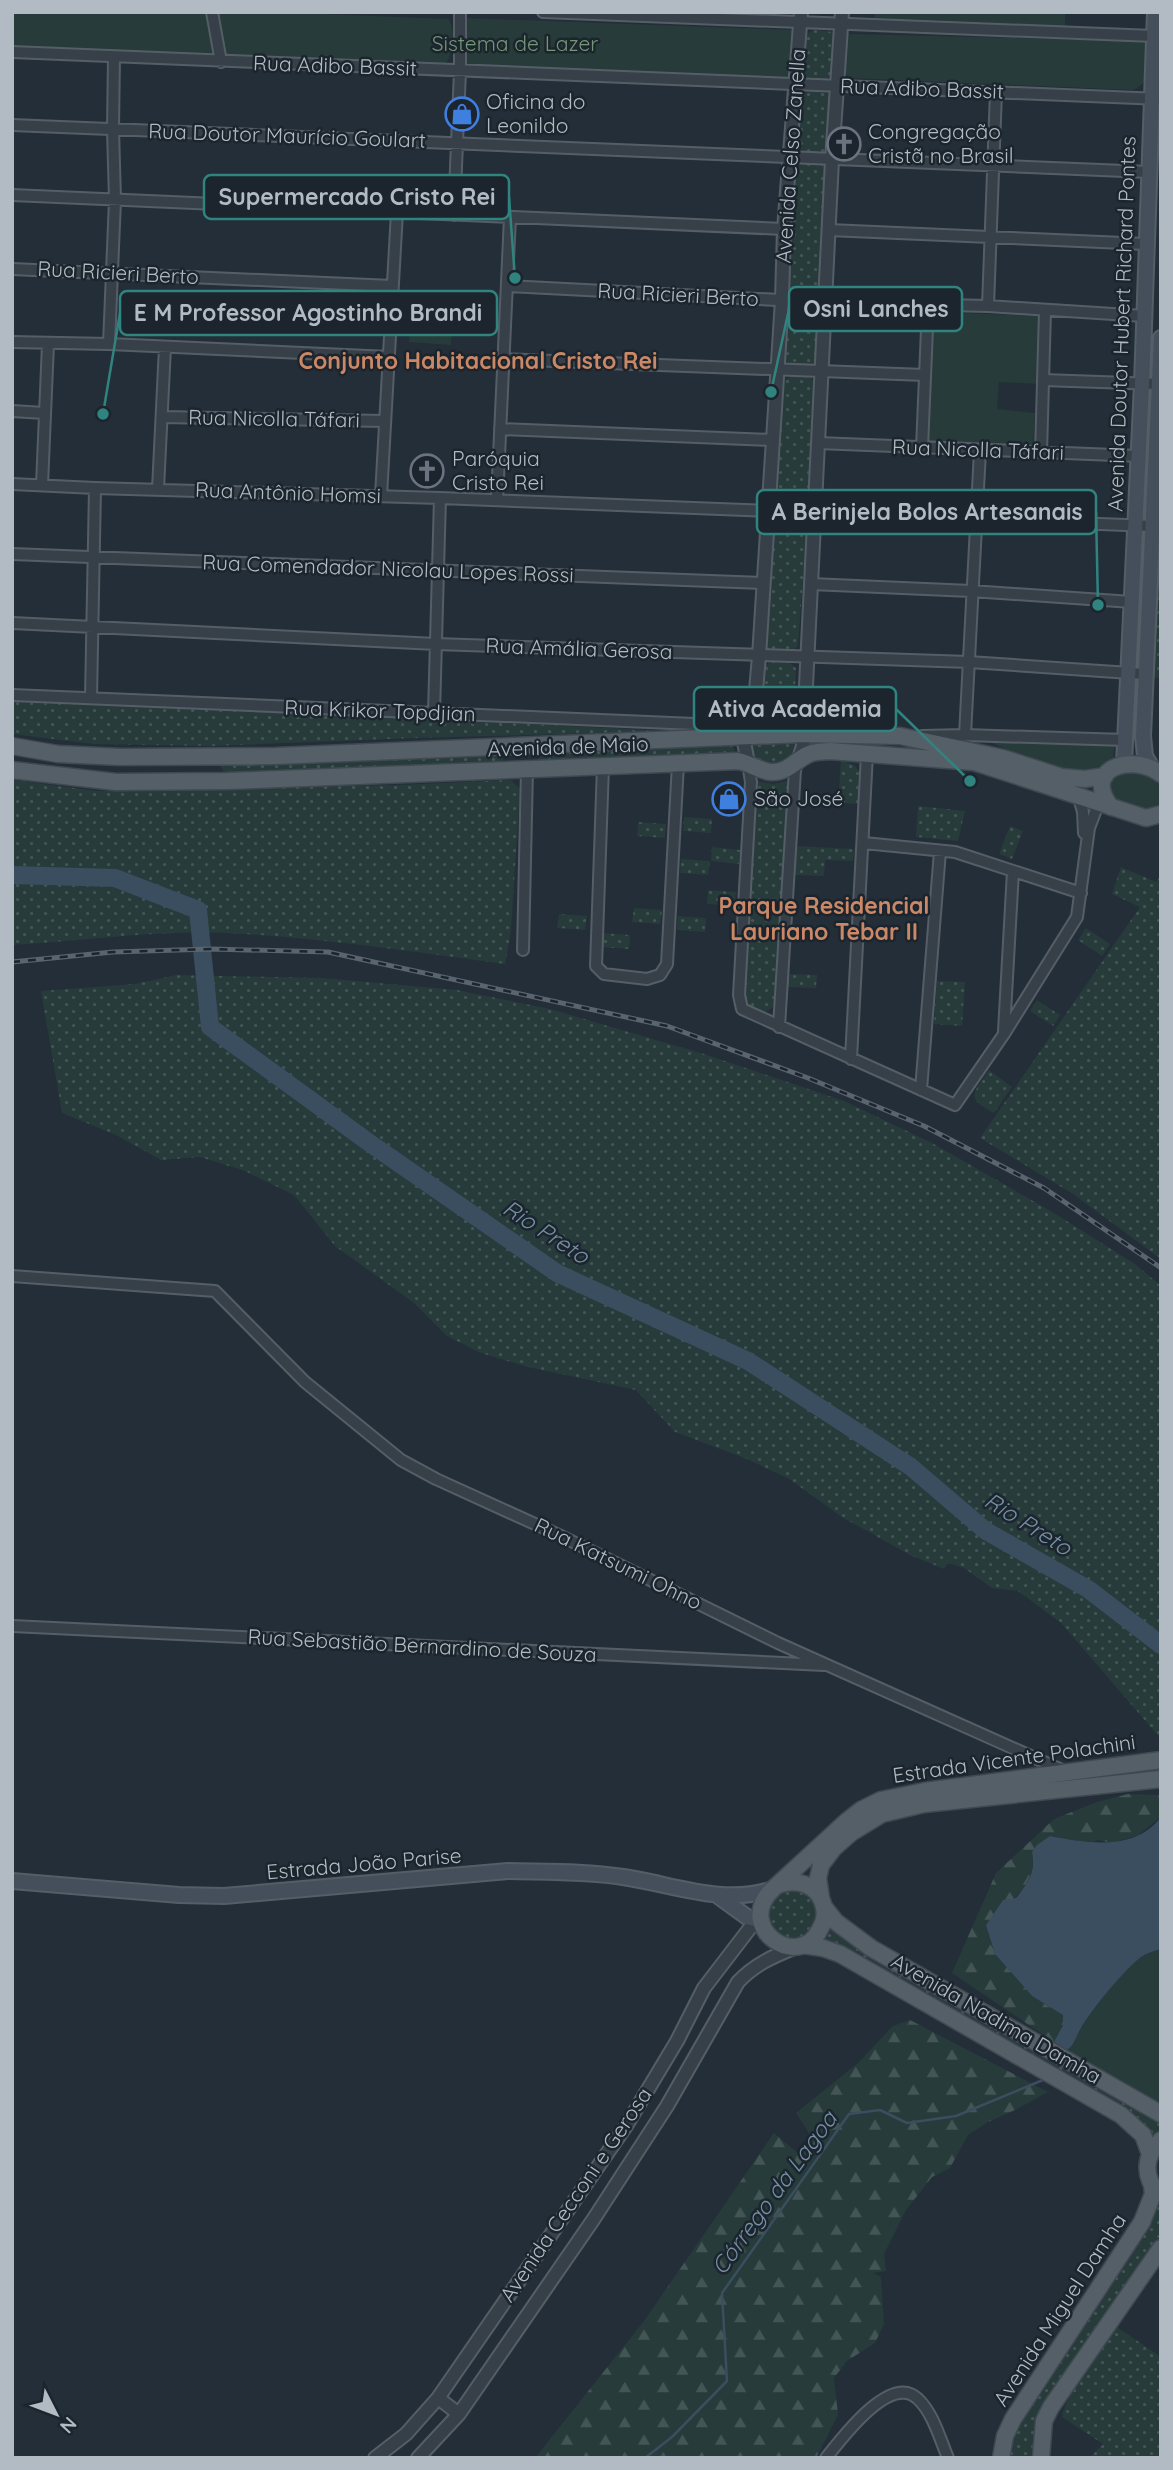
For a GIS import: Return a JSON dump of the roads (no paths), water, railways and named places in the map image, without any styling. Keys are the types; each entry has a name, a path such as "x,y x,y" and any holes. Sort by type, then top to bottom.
{"main road":[{"name":"Avenida Doutor Hubert Richard Pontes","path":"1155,12 1156,99 1149,172 1144,316 1150,384 1152,526 1143,736 1145,755 1156,771"},
{"name":"Avenida Doutor Hubert Richard Pontes","path":"1124,764 1139,456 1150,384 1161,338"},
{"name":"Avenida de Maio","path":"12,746 58,754 120,758 276,755 802,734 900,737 1003,758 1062,777 1085,779 1105,776"},
{"path":"503,747 519,770 546,745"},
{"name":"Avenida de Maio","path":"12,770 116,782 228,781 738,761 764,771 775,772 786,769 816,752 867,754 974,762 1079,798 1156,819"},
{"path":"1105,804 1101,787 1105,776 1112,769 1137,763 1156,771"},
{"name":"Estrada Vicente Polachini","path":"776,1887 847,1821 881,1800 925,1791 1161,1760"},
{"name":"Estrada Vicente Polachini","path":"823,1903 818,1878 821,1865 834,1848 851,1833 882,1814 924,1804 1161,1779"},
{"name":"Estrada João Parise","path":"12,1881 179,1895 224,1896 508,1871 622,1877 718,1896 746,1895 776,1887"},
{"path":"792,1882 807,1883 823,1903 824,1923 818,1934 799,1946 782,1945 752,1922 776,1887 792,1882"},
{"name":"Estrada João Parise","path":"718,1896 752,1922"},
{"name":"Avenida Nadima Damha","path":"823,1903 836,1922 872,1948 1161,2114"},
{"name":"Avenida Nadima Damha","path":"799,1946 823,1948 841,1954 1121,2115 1143,2135 1150,2154"},
{"path":"1150,2154 1161,2140"},
{"name":"Avenida Miguel Damha","path":"1001,2458 1005,2436 1013,2419 1142,2222 1156,2190 1147,2170 1150,2154"},
{"path":"1041,2458 1044,2421 1161,2248"}],"street":[{"path":"212,12 221,62"},
{"path":"454,215 460,12"},
{"path":"543,12 842,18 1154,36"},
{"name":"Avenida Celso Zanella","path":"762,1019 741,1009 739,995 751,782 744,736 754,714 760,656 784,229 800,17"},
{"name":"Avenida Celso Zanella","path":"779,1027 795,770 803,746 813,514 842,18"},
{"name":"Rua Adibo Bassit","path":"12,52 1156,99"},
{"path":"109,344 115,200 114,58"},
{"path":"988,306 996,92"},
{"name":"Rua Doutor Maurício Goulart","path":"12,125 1149,172"},
{"path":"12,195 784,229"},
{"path":"381,496 397,212"},
{"path":"497,500 510,217"},
{"path":"829,230 1146,244"},
{"name":"Rua Ricieri Berto","path":"12,269 393,286"},
{"name":"Rua Ricieri Berto","path":"507,286 826,302 988,306 1144,316"},
{"path":"922,448 928,305"},
{"path":"1041,453 1045,311"},
{"path":"12,342 388,357"},
{"path":"42,485 48,344"},
{"path":"158,489 165,347"},
{"path":"503,359 925,375"},
{"path":"1043,380 1150,384"},
{"path":"12,411 44,413"},
{"name":"Rua Nicolla Táfari","path":"162,417 385,421"},
{"path":"500,429 773,440"},
{"name":"Rua Nicolla Táfari","path":"818,443 1139,456"},
{"path":"965,735 980,451"},
{"name":"Rua Antônio Homsi","path":"12,484 1152,526"},
{"path":"91,698 95,488"},
{"path":"434,713 440,498"},
{"name":"Rua Comendador Nicolau Lopes Rossi","path":"12,554 763,583"},
{"path":"811,584 1132,602"},
{"name":"Rua Amália Gerosa","path":"12,623 436,644 969,662 1145,674"},
{"name":"Rua Krikor Topdjian","path":"12,695 718,725 744,736"},
{"path":"900,737 951,734 1126,740"},
{"path":"850,1059 867,754"},
{"path":"603,766 596,966 604,974 647,979 660,975 667,964 678,764"},
{"path":"519,770 523,950"},
{"path":"762,1019 955,1105 1004,1034 1077,917 1084,854 1084,824 1079,798"},
{"path":"1084,854 1089,828 1105,804"},
{"path":"864,844 955,852 1081,893"},
{"path":"921,1090 940,851"},
{"path":"1004,1034 1013,871"},
{"path":"762,1019 781,1003"},
{"name":"Rua Katsumi Ohno","path":"12,1276 215,1291 305,1382 401,1460 778,1643 1065,1772"},
{"name":"Rua Sebastião Bernardino de Souza","path":"12,1626 832,1666"},
{"name":"Avenida Cecconi e Gerosa","path":"375,2458 406,2434 438,2398 626,2126 677,2041 704,1988 752,1922"},
{"name":"Avenida Cecconi e Gerosa","path":"418,2458 459,2414 593,2220 667,2106 738,1982 757,1965 799,1946"},
{"path":"573,2204 593,2220"},
{"path":"826,2458 866,2413 897,2392 909,2392 919,2400 927,2411 948,2458"},
{"path":"438,2398 459,2414"}],"water":[{"path":"1161,1817 1161,1949 1141,1957 1126,1971 1093,2011 1067,2050 1054,2042 1063,2025 1063,2015 1032,1996 995,1954 986,1925 1003,1900 1016,1898 1024,1887 1032,1872 1032,1852 1050,1836 1095,1842 1124,1840 1138,1836"}],"waterway":[{"name":"Rio Preto","path":"12,875 115,878 198,910 210,1027 371,1144 557,1273 748,1361 911,1467 986,1531 1088,1589 1161,1645"},
{"name":"Córrego da Lagoa","path":"645,2458 672,2437 727,2381 722,2293 849,2114 880,2110 907,2123 956,2116 1043,2080"}],"railway":[{"path":"12,962 113,952 211,949 328,952 667,1026 808,1078 924,1126 1044,1188 1161,1268"}],"place":[{"name":"Oficina do Leonildo","path":"462,114"},
{"name":"Congregação Cristã no Brasil","path":"844,144"},
{"name":"Supermercado Cristo Rei","path":"515,278"},
{"name":"Osni Lanches","path":"771,392"},
{"name":"E M Professor Agostinho Brandi","path":"103,414"},
{"name":"Paróquia Cristo Rei","path":"427,471"},
{"name":"A Berinjela Bolos Artesanais","path":"1098,605"},
{"name":"Ativa Academia","path":"970,781"},
{"name":"São José","path":"729,799"}],"district":[{"name":"Conjunto Habitacional Cristo Rei","path":"478,361"},
{"name":"Parque Residencial Lauriano Tebar II","path":"824,919"}],"park label":[{"name":"Sistema de Lazer","path":"515,44"}]}
